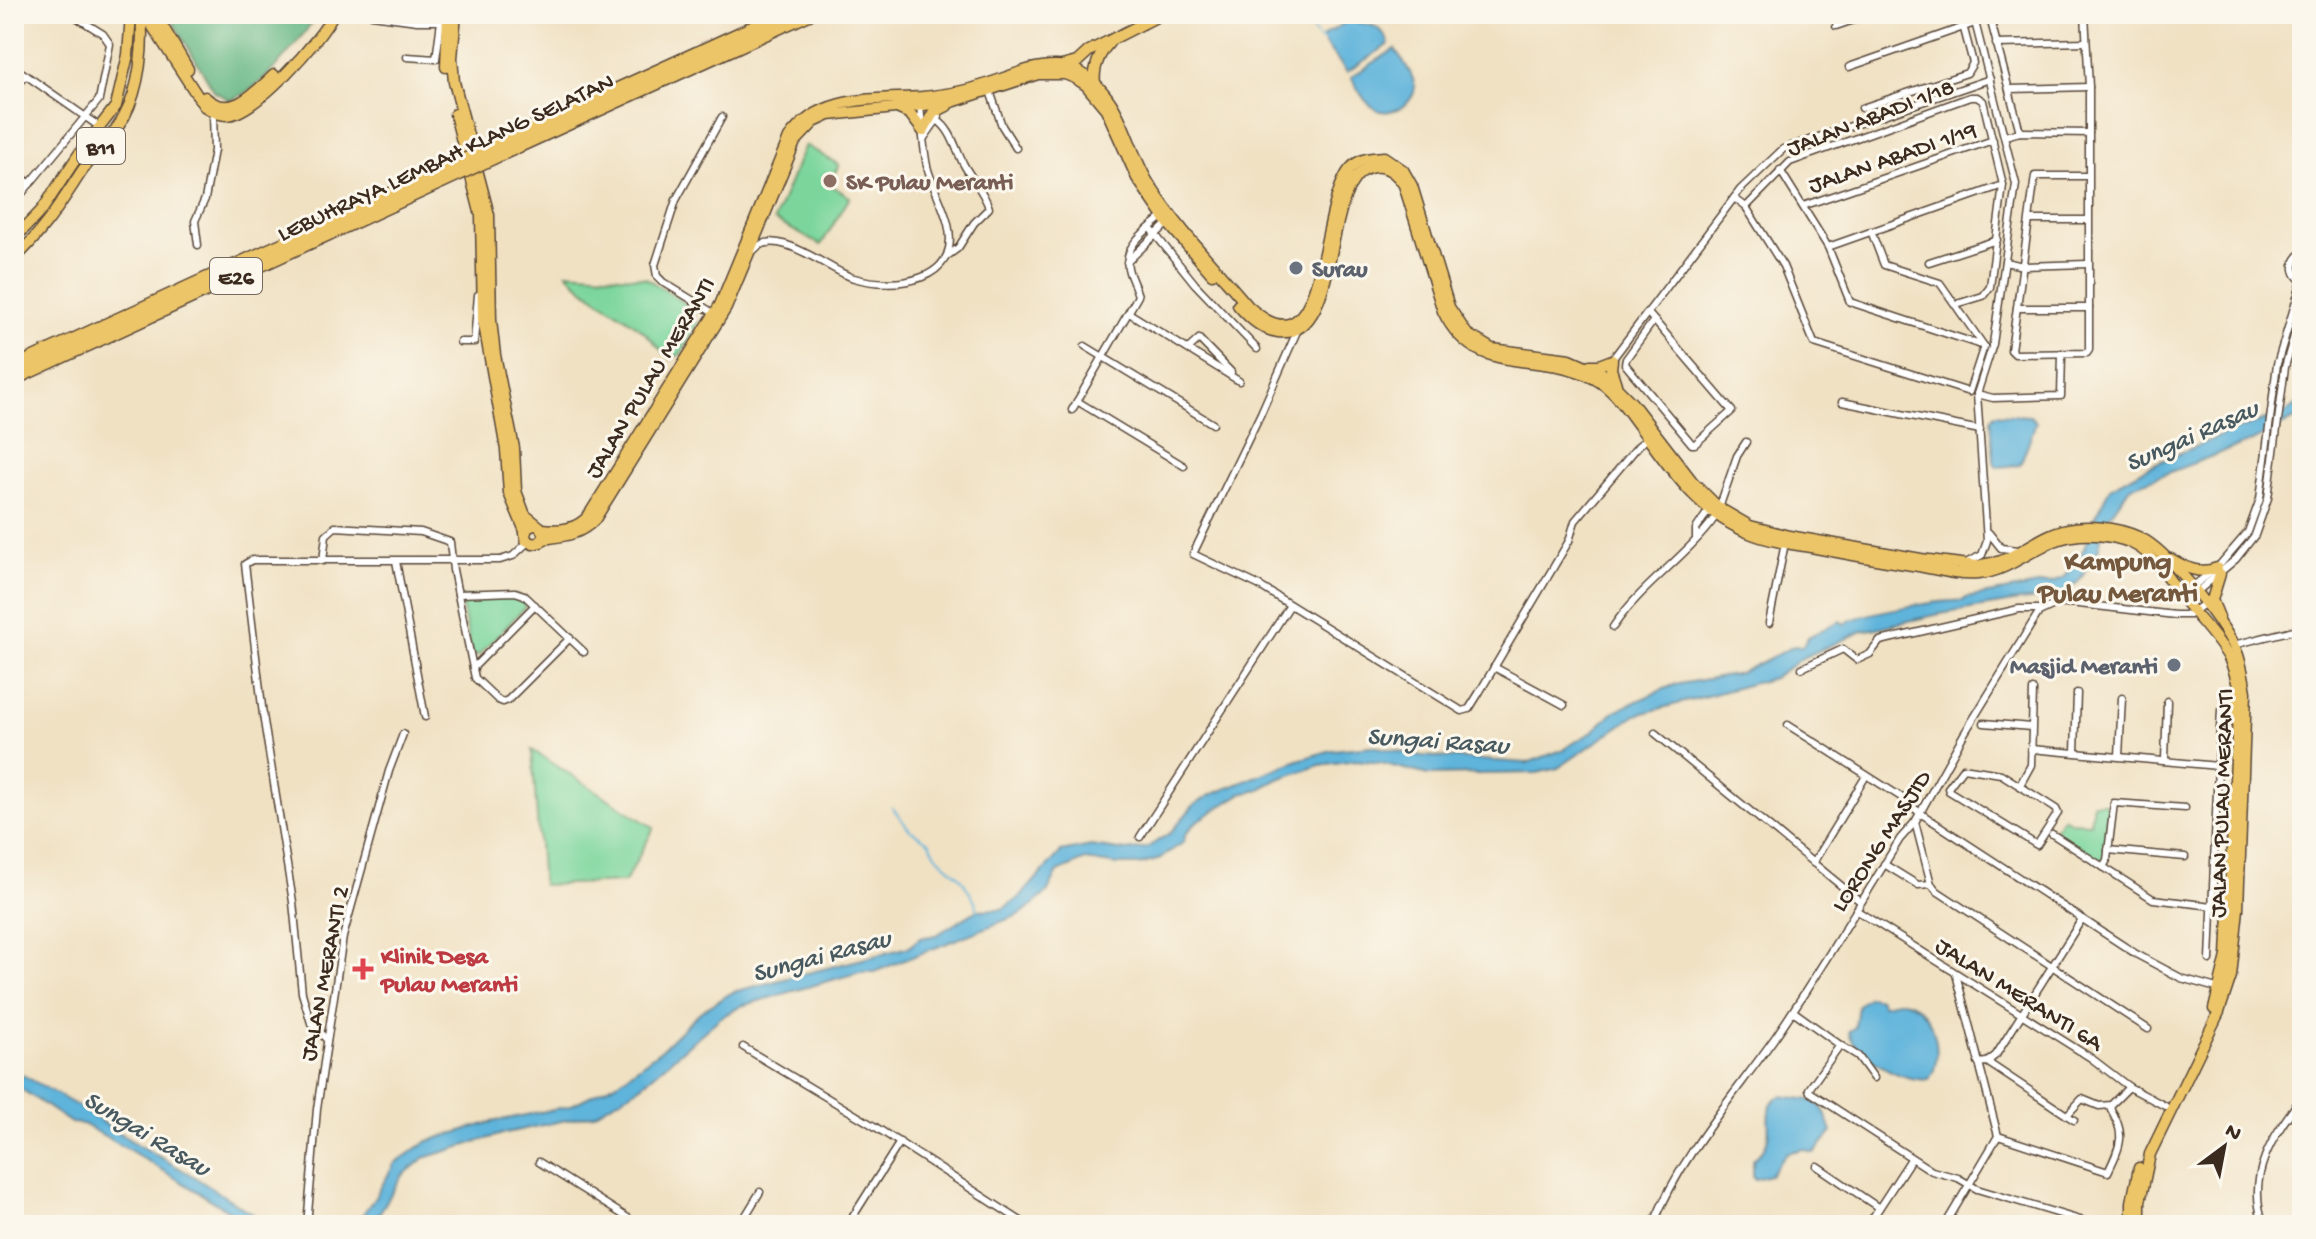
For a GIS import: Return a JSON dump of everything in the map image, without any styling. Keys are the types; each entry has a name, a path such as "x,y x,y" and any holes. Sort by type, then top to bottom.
{"highway":[{"name":"LEBUHRAYA LEMBAH KLANG SELATAN","path":"14,379 782,14"},
{"name":"LEBUHRAYA LEMBAH KLANG SELATAN","path":"494,151 809,14"},
{"name":"LEBUHRAYA LEMBAH KLANG SELATAN","path":"14,367 457,169"}],"main road":[{"name":"B11","path":"14,239 42,210 81,151 116,106 128,55 131,14"},
{"name":"B11","path":"14,259 53,218 84,169 123,119 130,102 141,51 141,14"},
{"path":"141,14 204,106 226,115 251,105 295,62 333,14"},
{"path":"156,16 204,96 222,107 233,107 278,72 327,14"},
{"path":"456,14 452,58 454,82 489,215 491,320 495,355 514,448 516,491 535,533"},
{"name":"JALAN PULAU MERANTI","path":"535,533 570,536 595,519 726,308 783,168 803,132 829,115 920,102 1034,68 1077,62 1089,51 1162,14"},
{"path":"444,16 447,81 478,197 485,331 506,450 509,493 535,533"},
{"path":"1095,83 1097,62 1111,42"},
{"path":"141,51 147,45 156,45 175,61"},
{"path":"1060,66 1079,71 1095,83"},
{"name":"JALAN PULAU MERANTI","path":"535,533 573,528 584,521 715,314 776,166 796,127 817,111 843,102 950,104 1025,78 1052,73 1065,74 1086,85 1106,109 1128,162 1155,204 1162,223 1248,306 1272,322 1293,323 1304,310 1316,281 1344,177 1360,160 1384,157 1403,170 1412,186 1449,307 1467,334 1492,349 1584,363 1600,377 1648,438 1715,511 1749,533 1785,543 1977,574 2002,569 2078,531"},
{"name":"JALAN PULAU MERANTI","path":"1095,83 1112,104 1162,223 1178,234 1254,321 1282,332 1298,327 1311,315 1348,190 1366,169 1384,167 1404,185 1443,311 1461,340 1491,356 1570,369 1600,377 1620,389 1715,511 1750,526 1789,536 1961,565 1977,566 2000,561 2058,531 2115,534 2144,540 2166,556 2231,642 2241,665 2246,692 2243,805 2234,957 2219,1012 2150,1154 2134,1224"},
{"path":"923,135 933,113 950,104"},
{"path":"894,107 910,114 923,135"},
{"path":"100,127 104,132 104,142"},
{"path":"1584,363 1599,365 1612,360 1613,378 1620,389"},
{"name":"JALAN PULAU MERANTI","path":"2115,534 2140,547 2156,562 2219,642 2230,659 2239,692 2227,956 2214,1009 2143,1152 2137,1177 2134,1224"},
{"path":"2166,556 2192,570 2218,571 2212,600 2231,642"}],"street":[{"path":"14,203 101,95 110,48 103,34 71,14"},
{"path":"1836,26 1871,14"},
{"path":"1862,108 1967,73 1973,63 1960,14"},
{"path":"1973,14 2016,184 1993,344 1973,393"},
{"path":"1989,14 2020,132"},
{"path":"2085,14 2089,87 2089,176 2088,220 2089,350 2087,353 2015,354 2011,350 2035,176 2089,176"},
{"path":"372,15 417,21 444,16 436,59 407,57"},
{"path":"1849,67 1975,23"},
{"path":"1996,44 2086,42"},
{"path":"14,67 100,127"},
{"path":"14,88 26,75"},
{"path":"1600,377 1734,198 1775,155 1790,145 1990,79"},
{"path":"2009,89 2089,87"},
{"path":"990,91 1002,126 1016,148"},
{"name":"JALAN ABADI 1/18","path":"1746,207 1790,162 1974,96 1983,101 2003,185 1987,292 1960,303"},
{"path":"920,102 928,168 948,226 947,256"},
{"path":"923,135 950,104"},
{"path":"198,245 195,221 205,199 214,150 213,112"},
{"path":"87,116 111,114"},
{"path":"715,314 663,282 657,276 655,265 676,200 722,117"},
{"path":"748,260 759,244 772,243 794,248 855,279 892,282 919,279 930,274 958,248 974,223 989,208 947,130 937,120"},
{"path":"2005,136 2020,132 2089,133"},
{"name":"JALAN ABADI 1/19","path":"1803,206 1993,140"},
{"path":"14,170 30,184"},
{"path":"1780,170 1828,247 1850,302 1984,346"},
{"path":"1828,247 2003,185"},
{"path":"1734,198 1746,207 1783,266 1814,343 1987,398 2058,397 2063,393 2062,353"},
{"path":"2030,220 2088,220"},
{"path":"1072,410 1138,296 1127,262 1162,223 1195,284 1257,349"},
{"path":"1871,231 1884,265 1940,283 1984,346 1973,393 1980,430 1988,530 1993,542 2001,548 2024,549"},
{"path":"1929,262 1997,240"},
{"path":"2218,571 2248,532 2260,499 2277,364 2302,281 2294,267 2302,253"},
{"path":"2005,262 2023,266 2088,264"},
{"path":"460,342 474,342 478,293 483,280"},
{"path":"2017,308 2089,308"},
{"path":"2183,599 2236,559 2255,535 2268,498 2285,367 2302,308"},
{"path":"1647,312 1654,320 1732,411 1693,445 1625,364 1654,320"},
{"path":"1129,313 1239,381 1199,339 1188,349"},
{"path":"1298,327 1261,413 1193,554 1244,577 1462,711 1469,709 1567,544 1572,525 1627,458 1648,438"},
{"path":"1085,346 1213,424"},
{"path":"1077,401 1184,466"},
{"path":"1842,402 1980,430"},
{"path":"1613,627 1646,585 1696,539 1715,511 1737,456 1746,442"},
{"path":"323,561 326,535 335,527 384,528 429,534 450,542 451,561 475,678 503,702 570,638"},
{"path":"1961,565 1982,555 1988,530"},
{"path":"327,1040 311,1023 302,993 293,902 263,715 244,568 252,560 507,559 535,533"},
{"path":"1769,623 1785,543"},
{"path":"396,561 425,717"},
{"path":"458,594 520,593 584,652"},
{"path":"1802,668 1843,649 1857,660 1870,654 1880,641 2019,609 2044,609 2070,603 2175,615 2193,612 2204,604"},
{"path":"473,668 535,605"},
{"path":"1140,837 1290,605"},
{"name":"LORONG MASJID","path":"1653,1225 1656,1212 1695,1148 1793,1011 1900,839 1915,822 2035,618 2044,609"},
{"path":"2231,642 2302,628"},
{"path":"1494,667 1564,705"},
{"path":"2020,785 2031,765 2033,690"},
{"path":"2075,752 2077,693"},
{"path":"2119,756 2122,698"},
{"path":"2165,760 2167,701"},
{"path":"2210,960 2221,710 2239,711"},
{"path":"1984,723 2031,727"},
{"path":"1788,725 2136,954 2181,978 2220,989"},
{"path":"1655,733 1861,902"},
{"name":"JALAN MERANTI 2","path":"307,1224 317,1109 343,937 389,771 403,734"},
{"path":"2031,749 2218,766"},
{"path":"1963,768 2001,774 2020,785 2058,813 2050,831 2037,845 1948,788 1963,768"},
{"path":"1813,863 1866,776"},
{"path":"2103,867 2114,803 2185,808"},
{"path":"1915,822 1927,885"},
{"path":"2050,831 2153,899 2230,908"},
{"path":"2108,850 2185,857"},
{"path":"1884,864 1937,891 2148,1029"},
{"name":"JALAN MERANTI 6A","path":"1856,910 2091,1058 2129,1087 2165,1106"},
{"path":"1978,1063 1987,1062 1996,1055 2082,919"},
{"path":"1945,1225 1998,1136 1956,974"},
{"path":"1793,1011 1858,1056 1874,1078"},
{"path":"1840,1045 1809,1089 1810,1092 1911,1159 1932,1171 1958,1178 1970,1185 2090,1223 2134,1224"},
{"path":"743,1047 900,1142 1027,1225"},
{"path":"1987,1062 2074,1120"},
{"path":"2067,1115 2082,1099 2099,1106 2109,1106 2129,1087"},
{"path":"2264,1225 2257,1190 2265,1151 2302,1097"},
{"path":"1998,1136 2108,1172 2119,1149 2121,1130 2109,1106"},
{"path":"852,1218 900,1142"},
{"path":"1868,1225 1911,1159"},
{"path":"539,1162 639,1225"},
{"path":"1817,1166 1879,1208"},
{"path":"740,1225 760,1192"}],"green space":[{"path":"168,14 290,14 312,23 264,78 253,88 230,100 215,92"},
{"path":"805,145 839,165 829,184 850,197 821,245 774,220"},
{"path":"567,272 646,278 692,308 697,324 681,354 671,359 643,331 584,289"},
{"path":"518,595 525,607 478,656 472,655 461,602 464,597"},
{"path":"532,750 654,828 625,882 542,885"},
{"path":"2093,803 2105,803 2108,807 2104,859 2098,861 2053,831 2063,817 2071,822 2090,823"}],"water":[{"path":"1348,21 1378,28 1389,44 1347,72 1326,45 1323,36"},
{"path":"1395,49 1411,74 1414,90 1402,107 1381,111 1367,102 1351,77"},
{"path":"2302,396 2302,412 2295,419 2255,440 2130,487 2105,522 2098,551 2080,580 2066,592 2052,598 1940,614 1863,631 1802,658 1773,678 1636,715 1558,768 1537,773 1428,775 1356,760 1320,765 1278,779 1258,790 1241,794 1196,822 1185,835 1184,842 1157,860 1139,865 1118,865 1085,860 1058,872 1047,893 1021,914 874,972 860,972 741,1006 721,1017 638,1088 594,1114 506,1133 424,1158 402,1176 372,1225 355,1225 395,1163 428,1141 492,1122 570,1106 618,1082 662,1049 700,1012 733,992 909,947 920,938 936,935 978,910 1002,909 1019,898 1061,852 1091,846 1127,851 1146,848 1169,834 1194,805 1210,795 1298,760 1332,750 1372,746 1422,756 1527,763 1562,750 1592,732 1615,711 1674,685 1740,673 1794,646 1802,647 1808,637 1840,621 1844,624 1883,611 1963,601 2055,582 2064,577 2084,549 2093,520 2110,488 2152,465 2225,434 2283,414 2296,405"},
{"path":"1995,414 2030,416 2036,422 2020,465 1997,467 1994,462 1991,419"},
{"path":"1869,997 1880,999 1882,1004 1899,1001 1912,1004 1922,1011 1934,1032 1936,1045 1934,1069 1929,1079 1895,1073 1870,1059 1853,1041 1849,1032 1855,1027 1858,1005"},
{"path":"14,1070 270,1225 252,1225 131,1151 83,1124 71,1123 14,1084"},
{"path":"1782,1096 1817,1103 1832,1132 1814,1153 1803,1149 1786,1153 1770,1175 1755,1179 1753,1160 1767,1142 1772,1103"}],"waterway":[{"path":"1301,14 1318,37 1325,41"},
{"path":"892,807 910,830 929,842 937,856 961,878 978,912"}],"place":[{"name":"SK Pulau Meranti","path":"830,181"},
{"name":"Surau","path":"1296,268"},
{"name":"Masjid Meranti","path":"2174,665"},
{"name":"Klinik Desa Pulau Meranti","path":"363,969"}],"district":[{"name":"Kampung Pulau Meranti","path":"2118,575"}],"water label":[{"name":"Sungai Rasau","path":"2191,434"},
{"name":"Sungai Rasau","path":"1438,739"},
{"name":"Sungai Rasau","path":"821,954"},
{"name":"Sungai Rasau","path":"148,1132"}]}
